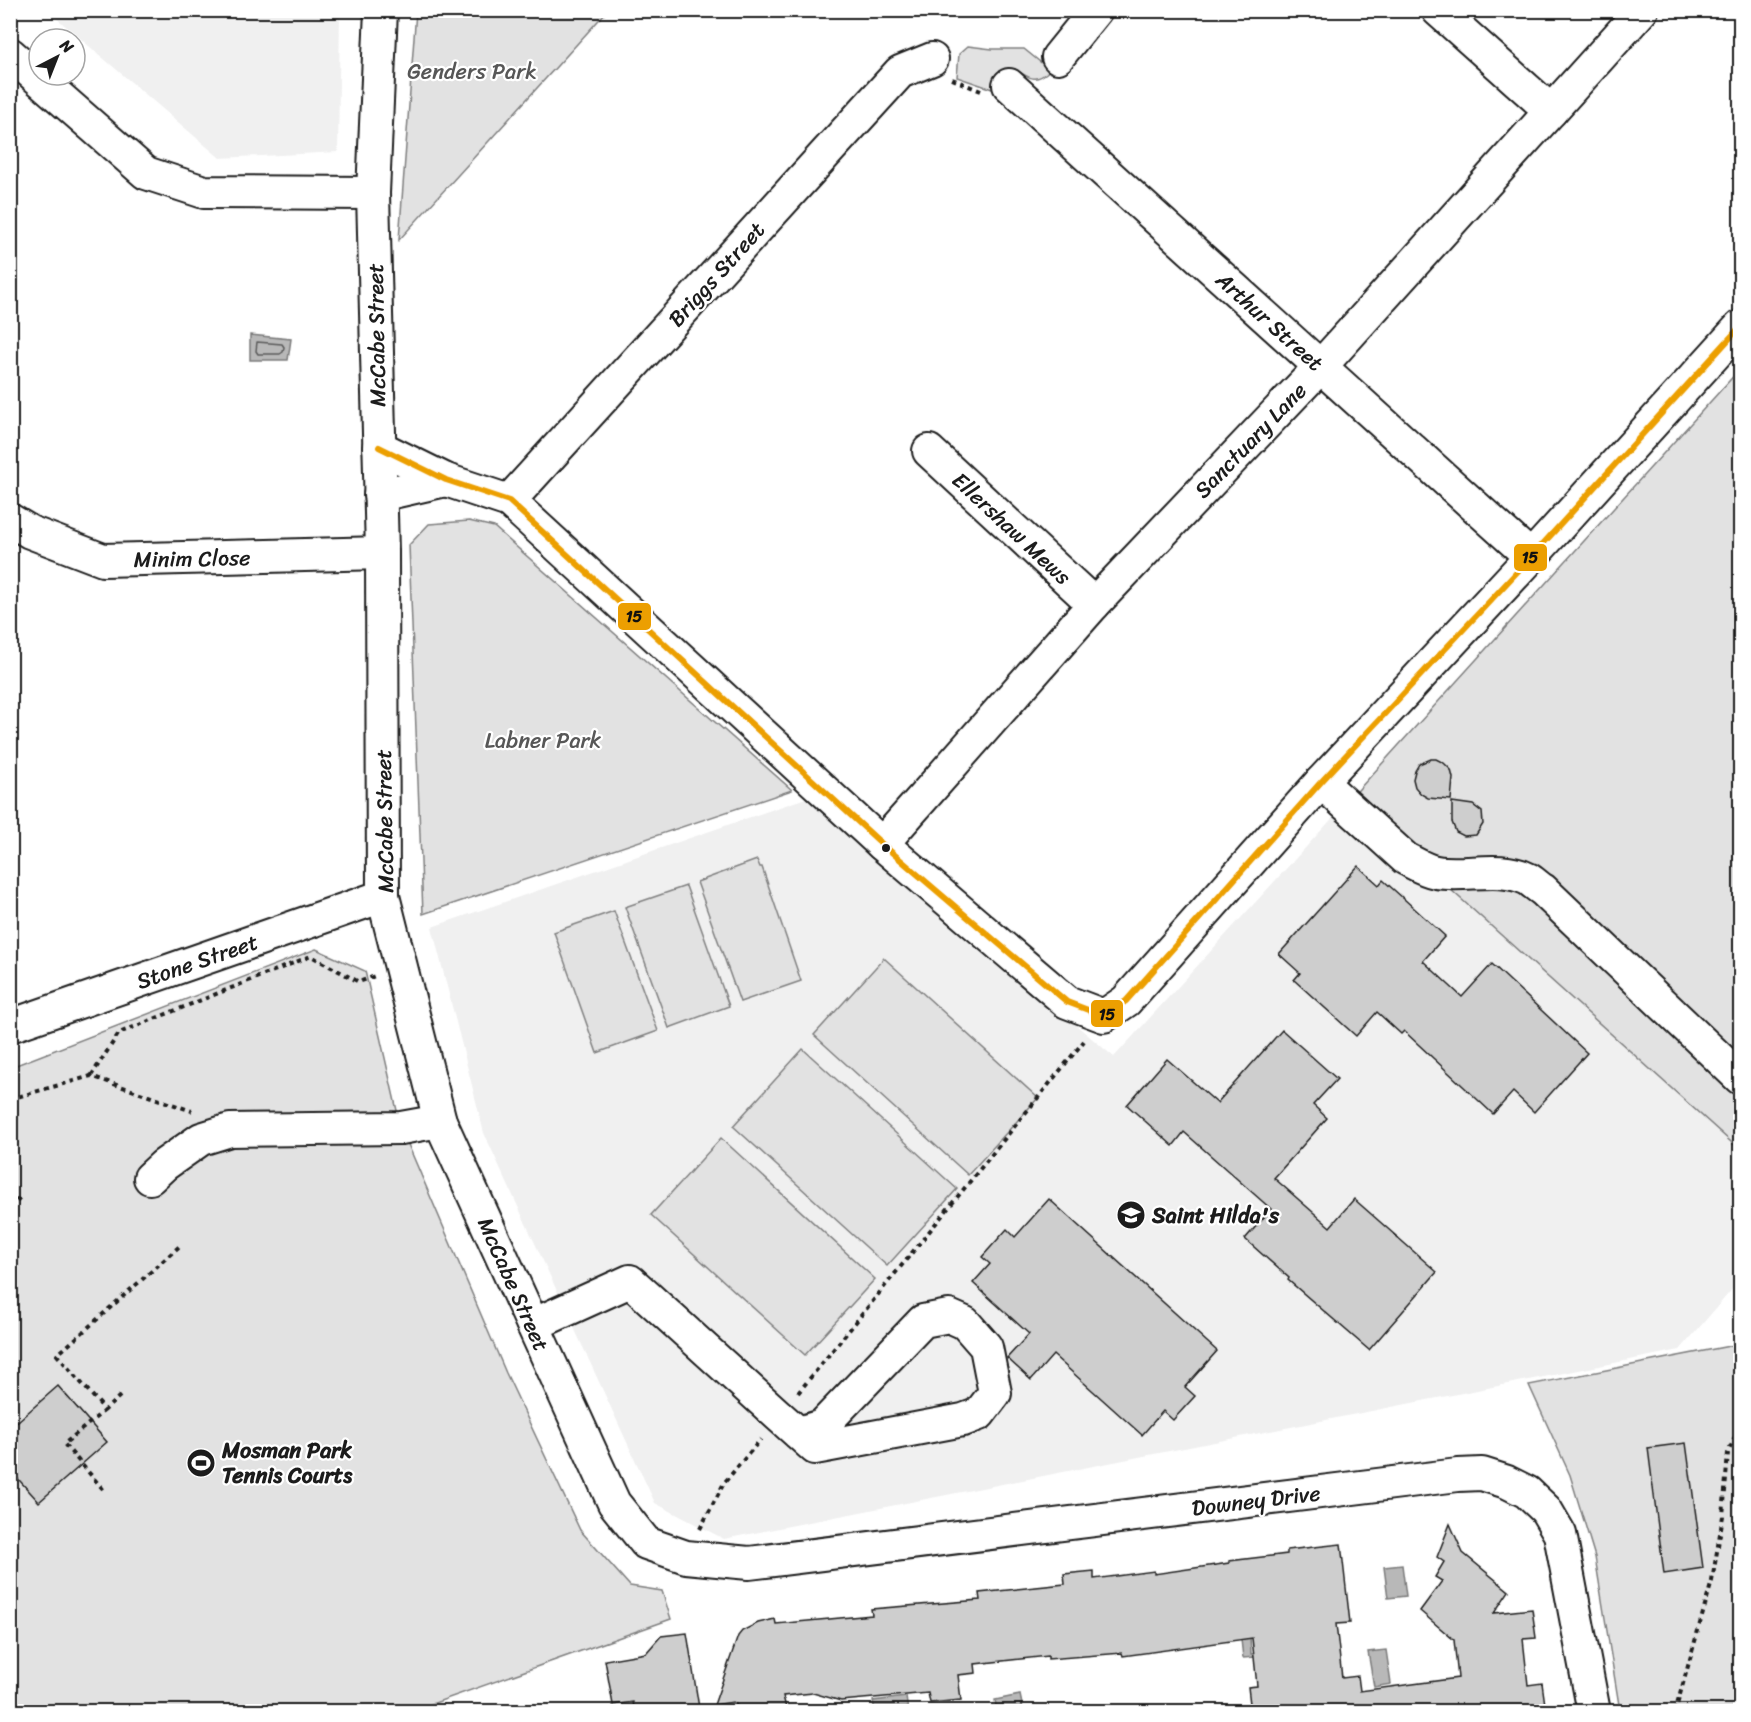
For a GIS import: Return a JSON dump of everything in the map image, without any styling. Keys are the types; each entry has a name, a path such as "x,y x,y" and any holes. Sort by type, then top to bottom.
{"street":[{"name":"McCabe Street","path":"381,10 373,193 382,553 383,896 440,1121 614,1503 646,1543 686,1557 749,1563"},
{"path":"1058,57 1096,10"},
{"path":"1438,10 1551,111"},
{"name":"Sanctuary Lane","path":"882,844 1094,604 1320,366 1642,10"},
{"path":"10,54 147,172 204,192 373,193"},
{"name":"Briggs Street","path":"508,501 900,72 932,59"},
{"name":"Arthur Street","path":"1009,85 1531,558"},
{"path":"379,447 446,480 508,501 882,844 1067,1002 1104,1016 1126,1001 1321,782 1531,558 1740,327"},
{"name":"Ellershaw Mews","path":"929,452 1094,604"},
{"path":"380,495 446,480"},
{"name":"Minim Close","path":"10,519 30,532 103,560 382,553"},
{"path":"1321,782 1406,859 1422,867 1444,873 1499,873 1528,879 1543,890 1740,1078"},
{"name":"Stone Street","path":"10,1026 383,896"},
{"path":"150,1178 201,1139 230,1130 401,1128 440,1121"},
{"path":"532,1325 630,1281 788,1424 815,1448 963,1420 979,1414 995,1393 986,1347 965,1323 949,1316 923,1321 822,1426 788,1424"},
{"name":"Downey Drive","path":"749,1563 1447,1476 1482,1474 1507,1482 1527,1492 1546,1510 1560,1534 1594,1712"}],"path":[{"path":"932,59 950,79 999,98 1009,85"},
{"path":"91,1076 119,1033 311,956 359,982 401,966"},
{"path":"686,1557 724,1484 788,1424 1104,1016"},
{"path":"10,1099 91,1076 193,1111 230,1130"},
{"path":"10,1192 22,1204"},
{"path":"105,1410 57,1355 182,1244"},
{"path":"103,1489 64,1444 120,1396"},
{"path":"1675,1712 1712,1581 1723,1516 1728,1453 1740,1425"}],"shaded area":[{"path":"48,11 340,11 338,152 220,158 87,44 87,27 67,27"},
{"name":"Saint Hilda's","path":"806,798 1114,1057 1350,799 1740,1151 1740,1280 1680,1350 724,1539 655,1503 484,1133 432,927"}],"green space":[{"name":"Genders Park","path":"416,11 607,11 399,240"},
{"path":"968,46 1024,49 1050,70 1041,77 1033,78 1015,69 998,91 957,77 959,54"},
{"path":"1740,369 1740,1150 1350,799"},
{"name":"Labner Park","path":"469,521 494,527 792,790 423,914 409,545 429,524"},
{"path":"757,860 762,867 801,981 740,1002 697,882"},
{"path":"686,886 729,1006 669,1028 625,907"},
{"path":"614,911 658,1031 597,1053 554,932"},
{"path":"316,949 365,971 401,1128 506,1373 580,1530 630,1586 662,1591 671,1619 412,1711 11,1712 11,1067"},
{"path":"884,958 1038,1098 968,1175 814,1035"},
{"path":"803,1049 957,1189 887,1266 733,1126"},
{"path":"721,1138 875,1279 805,1355 651,1215"},
{"path":"1740,1344 1740,1711 1620,1711 1595,1557 1570,1475 1529,1385"}],"water":[{"path":"250,335 291,339 288,360 250,360"},
{"path":"1402,1565 1406,1596 1388,1598 1384,1567"},
{"path":"1250,1637 1251,1654 1282,1651 1282,1655 1243,1658 1241,1639"},
{"path":"1386,1650 1391,1684 1374,1687 1368,1652"},
{"path":"1020,1695 1023,1709 997,1711 995,1700"},
{"path":"906,1697 908,1711 875,1711 873,1701"}],"building":[{"path":"1431,759 1444,763 1451,770 1453,778 1451,800 1428,798 1415,787 1413,779 1419,764"},
{"path":"1452,802 1473,805 1482,812 1483,824 1476,835 1464,836 1456,832 1452,822"},
{"path":"1358,866 1379,885 1383,880 1445,936 1423,961 1462,997 1492,964 1587,1053 1534,1112 1513,1092 1493,1114 1404,1031 1401,1034 1377,1012 1356,1036 1294,980 1300,973 1279,954"},
{"path":"1282,1030 1337,1079 1313,1105 1327,1118 1274,1178 1330,1227 1354,1199 1437,1272 1369,1350 1288,1280 1289,1278 1245,1239 1271,1209 1184,1132 1173,1146 1127,1105 1167,1059 1217,1103"},
{"path":"1049,1199 1217,1351 1185,1387 1195,1396 1173,1420 1163,1411 1142,1435 1053,1355 1031,1380 1007,1358 1029,1334 973,1283 990,1264 982,1257 1007,1229 1015,1237"},
{"path":"58,1386 107,1442 39,1502 10,1470 10,1428"},
{"path":"1686,1443 1703,1568 1664,1574 1648,1448"},
{"path":"1450,1524 1463,1553 1509,1591 1494,1613 1532,1609 1536,1638 1523,1639 1528,1685 1542,1683 1546,1712 1251,1712 1248,1687 1257,1686 1252,1638 1123,1656 1122,1653 1048,1659 1048,1656 975,1664 976,1673 958,1675 961,1700 930,1703 928,1693 841,1701 813,1693 783,1696 787,1712 745,1712 733,1702 714,1705 738,1636 742,1631 758,1623 775,1619 776,1624 872,1615 871,1609 980,1600 979,1593 1065,1584 1064,1574 1094,1571 1094,1579 1154,1571 1154,1574 1287,1554 1287,1550 1341,1544 1350,1623 1336,1624 1342,1678 1358,1676 1360,1691 1458,1678 1454,1640 1420,1611 1442,1581 1435,1577 1444,1562 1437,1557"},
{"path":"687,1633 699,1708 675,1712 635,1712 633,1702 613,1705 605,1660 646,1653 661,1636"}],"transit line":[{"name":"15","path":"379,447 446,480 509,501 882,844 1067,1002 1104,1016 1126,1001 1321,782 1531,557 1740,327"}],"place":[{"name":"Saint Hilda's","path":"1131,1215"},
{"name":"Mosman Park Tennis Courts","path":"201,1463"}]}
